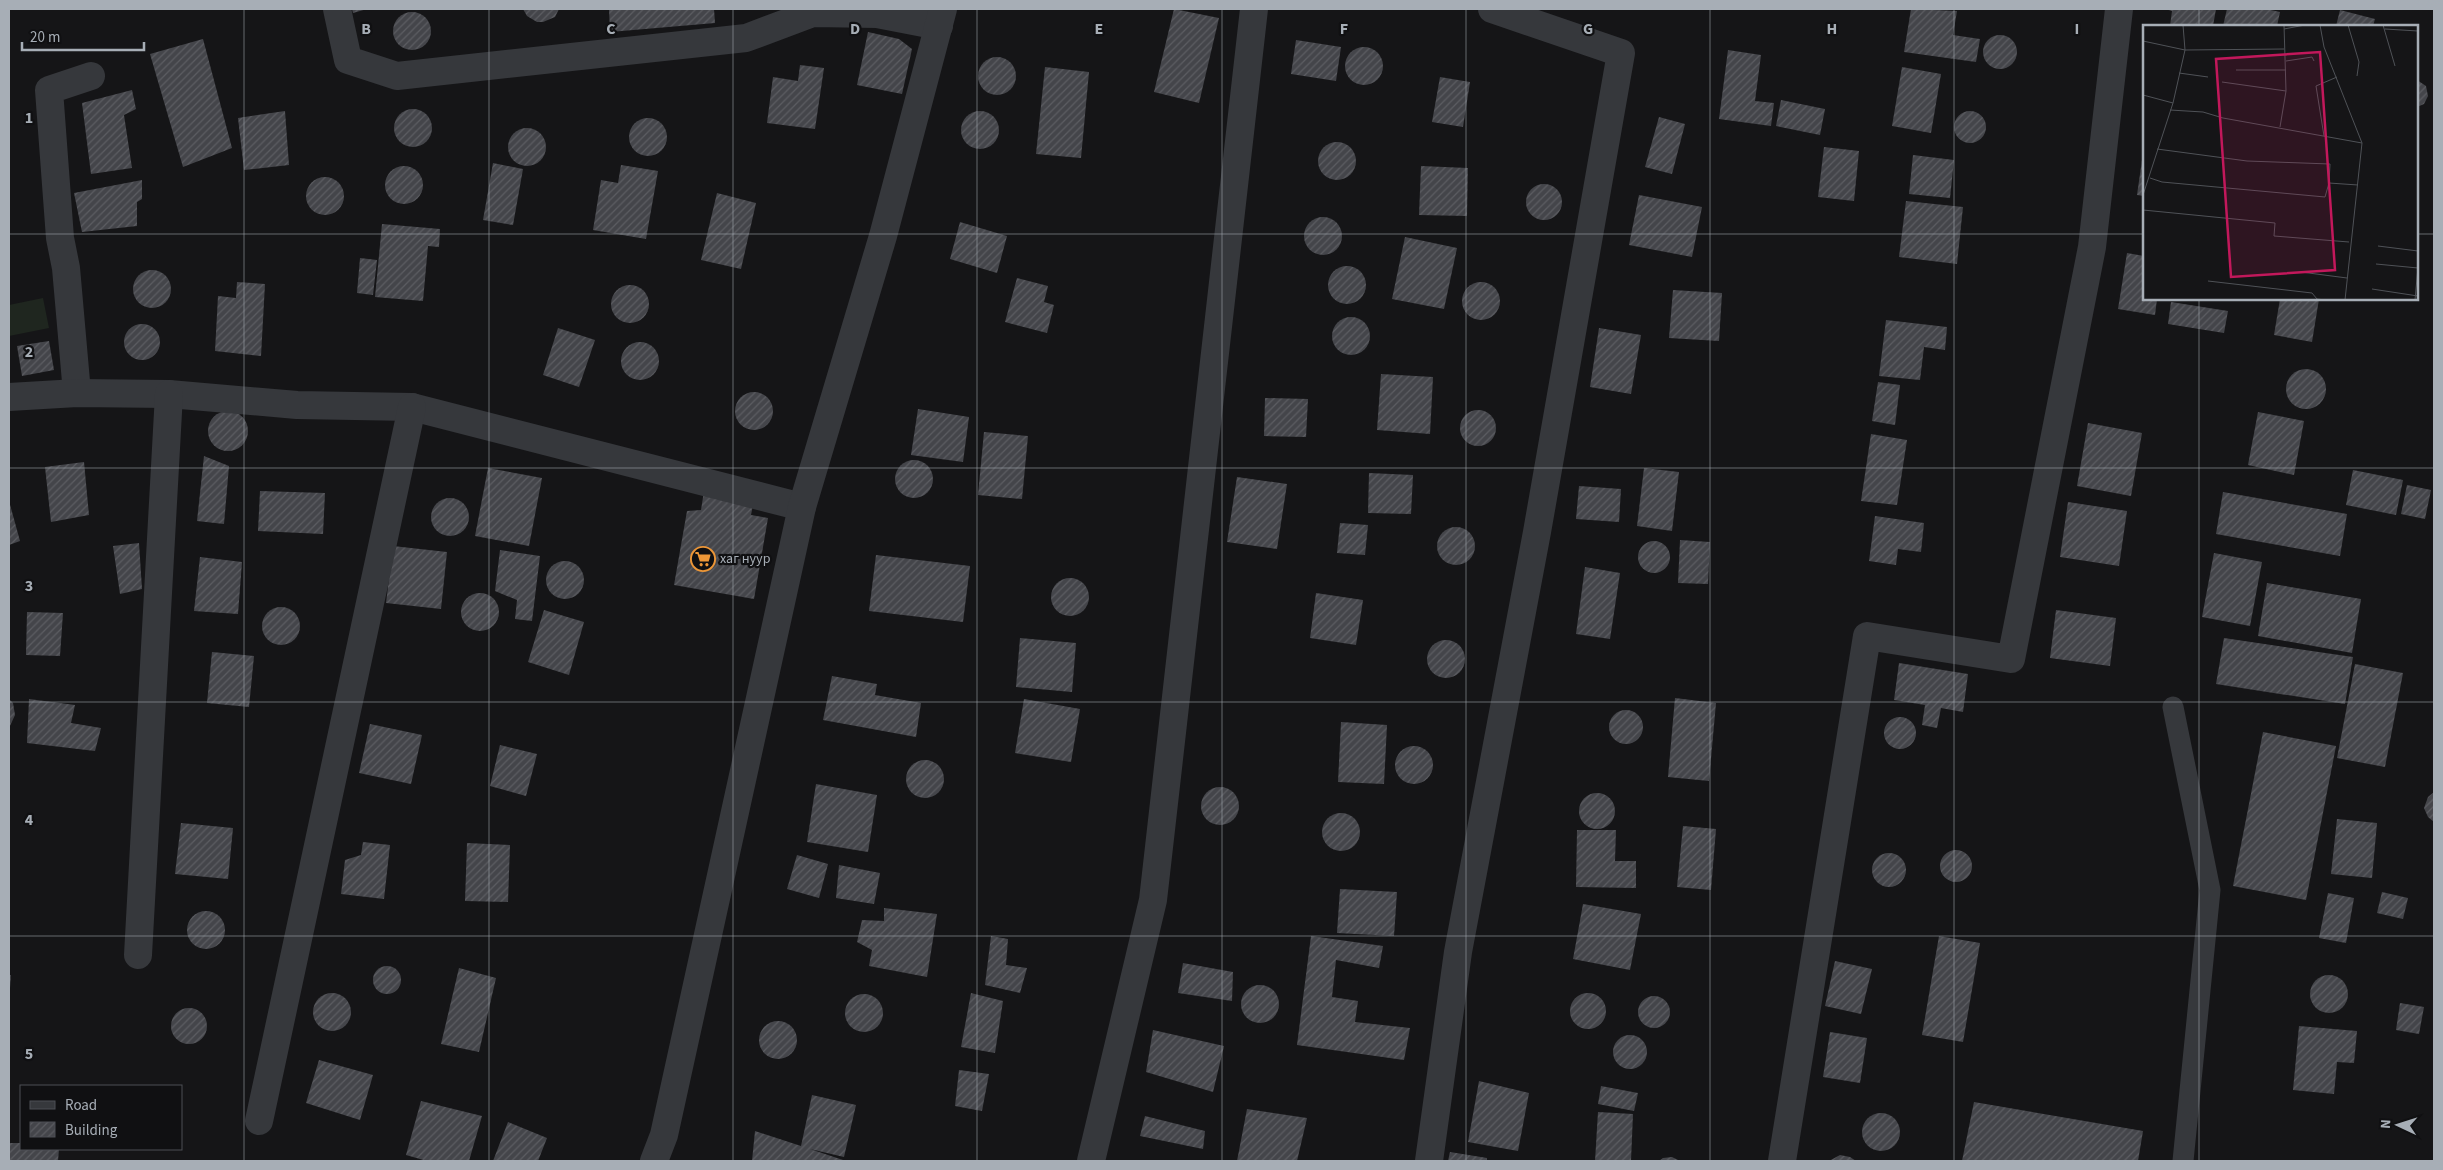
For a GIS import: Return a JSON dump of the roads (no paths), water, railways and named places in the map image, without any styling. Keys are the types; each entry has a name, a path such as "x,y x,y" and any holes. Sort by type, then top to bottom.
{"street":[{"path":"337,9 348,60 397,76 746,38 813,13 941,17 883,236 802,507 664,1135 654,1161"},
{"path":"1092,1161 1153,900 1254,9"},
{"path":"1429,1161 1458,952 1535,542 1621,53 1492,9"},
{"path":"1782,1161 1867,636 2011,659 2092,247 2119,9"},
{"path":"77,393 66,268 60,238 49,90 91,76"},
{"path":"9,397 77,393 168,394 297,405 412,406 802,507"},
{"path":"138,955 168,394"},
{"path":"259,1121 412,406"}],"lane":[{"path":"2173,706 2210,890 2183,1161"}],"place":[{"name":"хаг нуур","path":"703,559"}]}
